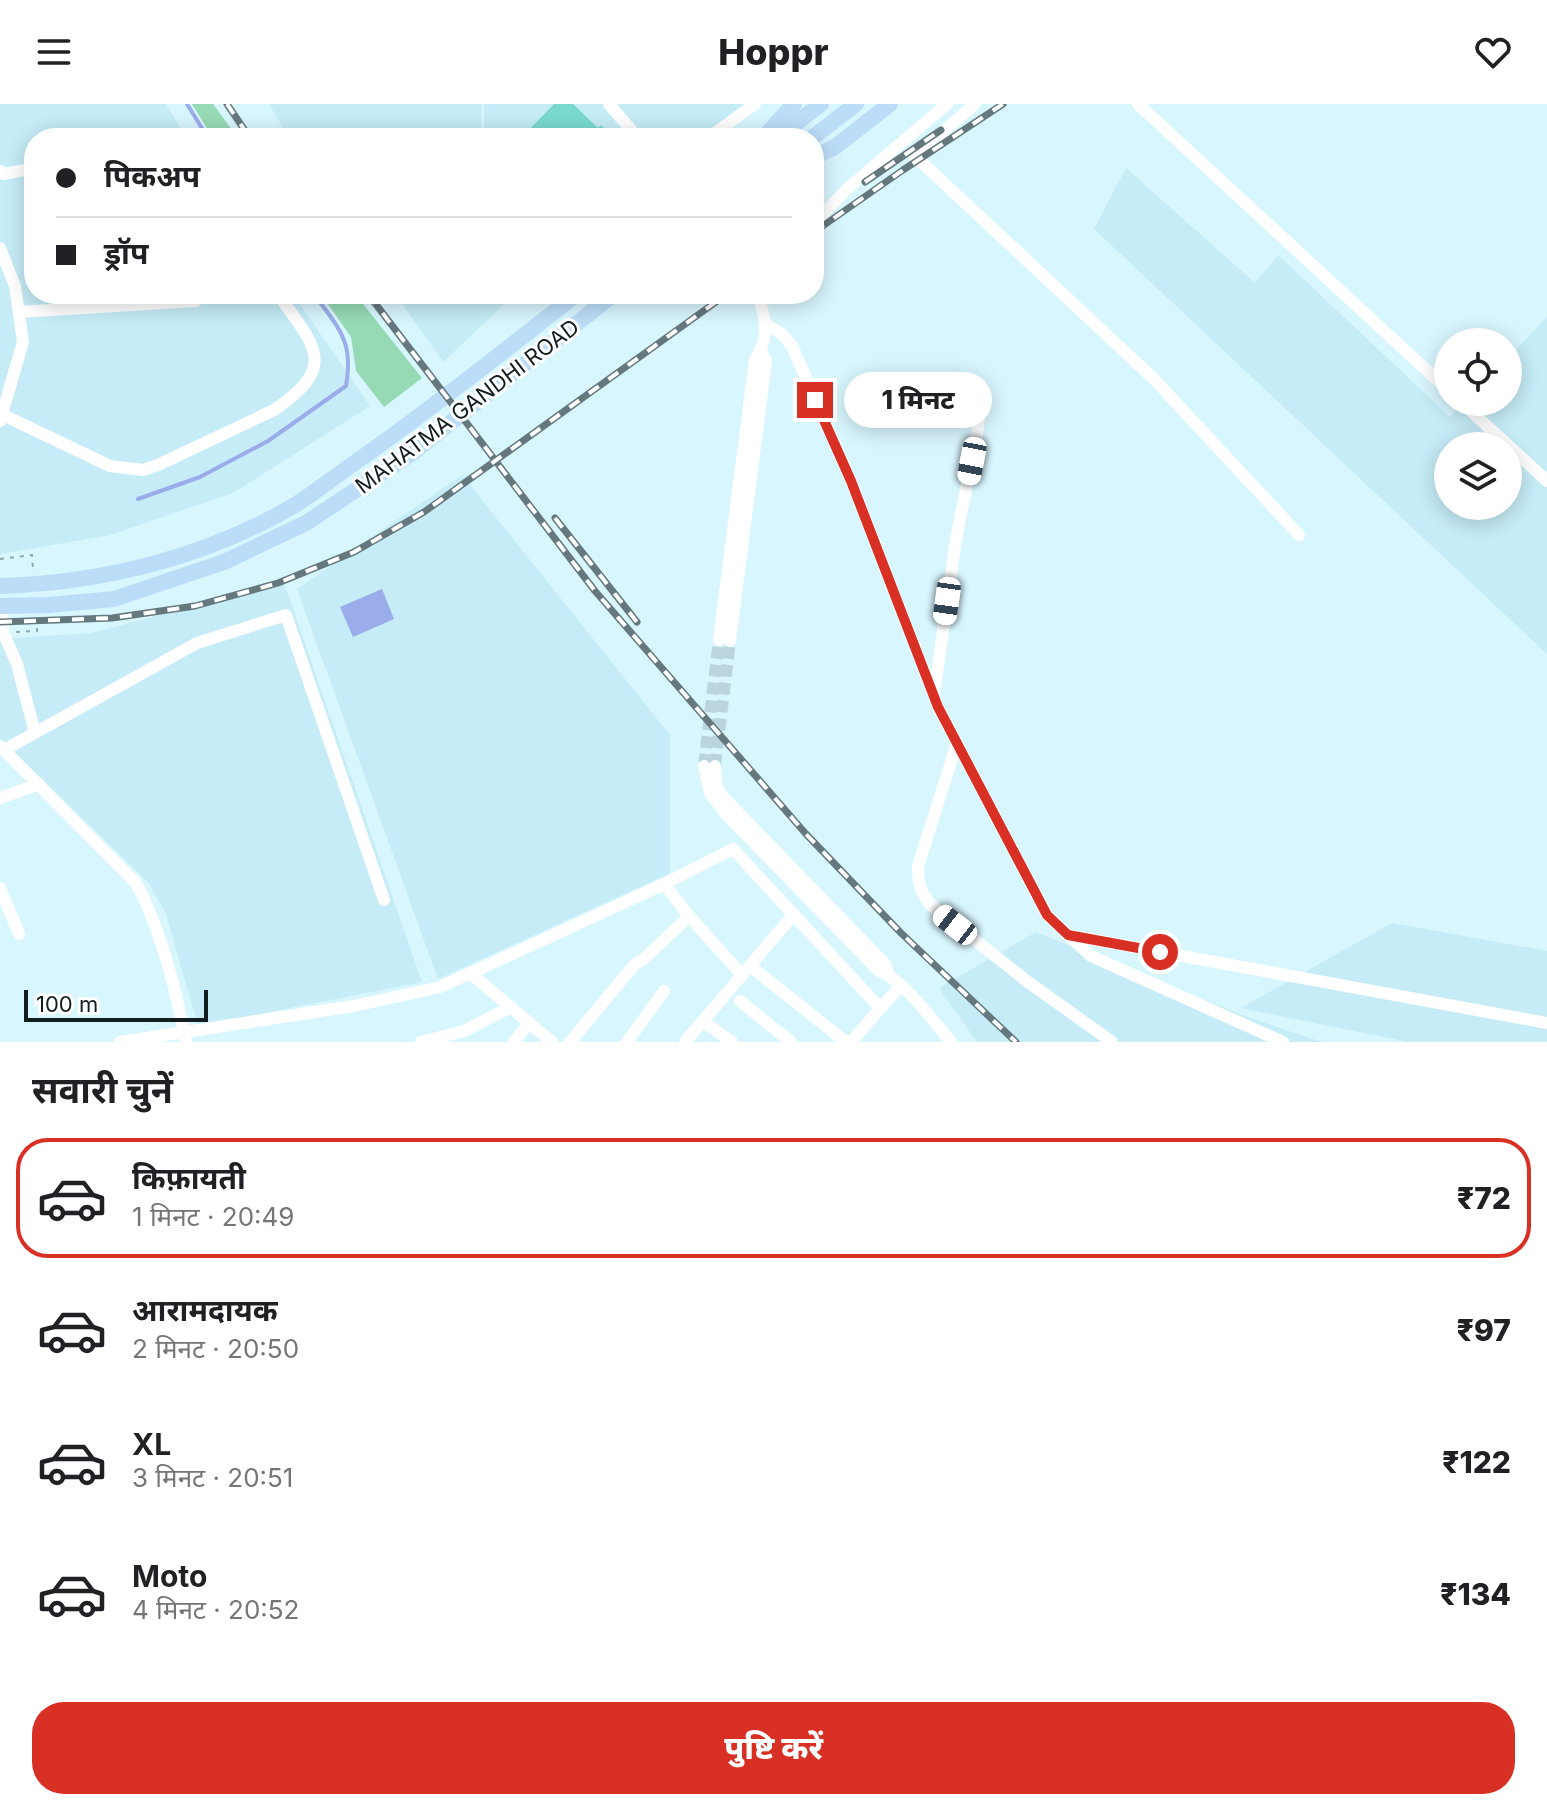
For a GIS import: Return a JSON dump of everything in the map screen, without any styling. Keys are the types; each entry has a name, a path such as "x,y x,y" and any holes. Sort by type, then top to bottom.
{"main road":[{"path":"772,128 794,104"},
{"path":"824,129 856,104"},
{"path":"824,152 890,104"},
{"path":"790,128 815,108"},
{"name":"MAHATMA GANDHI ROAD","path":"0,586 47,584 112,574 219,542 295,505 424,413 564,304"},
{"name":"MAHATMA GANDHI ROAD","path":"1,606 114,599 224,562 306,523 438,432 601,304"}],"street":[{"path":"609,104 629,128"},
{"path":"722,128 755,104"},
{"path":"824,213 847,189 947,104"},
{"path":"975,104 915,156 1154,379 1299,535"},
{"path":"1138,104 1434,377"},
{"path":"1,173 24,170"},
{"path":"0,248 15,286 23,342 2,418 110,466 143,470 158,465 274,410 310,381 317,359 310,340 285,304"},
{"path":"19,312 148,304"},
{"path":"725,641 766,361 761,351 766,324 760,304"},
{"path":"766,324 782,334 792,346 851,481 934,695 1047,915 1091,956 1283,1042"},
{"path":"934,695 956,539 977,435 981,393"},
{"path":"1476,416 1547,481"},
{"path":"1,606 3,632 17,664 35,733"},
{"path":"185,1037 150,908 136,883 2,748 35,733 197,643 286,615 384,900"},
{"path":"957,743 918,866 922,894 931,905 1028,982 1112,1042"},
{"path":"710,766 723,797 885,964 889,975 951,1042"},
{"path":"0,798 39,784"},
{"path":"120,1042 185,1037 440,987 733,849 879,1007"},
{"path":"664,884 689,916 746,970 849,1042 900,986"},
{"path":"0,888 19,934"},
{"path":"685,1042 794,914"},
{"path":"570,1042 635,964 689,916"},
{"path":"1068,935 1547,1023"},
{"path":"470,973 552,1042"},
{"path":"627,1042 664,991"},
{"path":"740,1001 791,1042"},
{"path":"421,1042 464,1031 511,1007"},
{"path":"703,1021 732,1042"},
{"path":"514,1042 529,1023"},
{"path":"455,1042 464,1031"}],"path":[{"path":"0,559 32,555"},
{"path":"3,632 37,631"}],"shaded area":[{"path":"0,104 166,104 181,128 24,128 24,304 300,304 370,406 233,493 110,535 0,554"},
{"path":"269,104 482,104 481,128 283,128"},
{"path":"484,104 746,104 715,128 484,127"},
{"path":"1126,168 1255,283 1278,255 1434,402 1434,416 1522,416 1522,343 1547,317 1547,654 1094,229"},
{"path":"402,304 504,304 443,362"},
{"path":"462,475 670,735 670,873 438,979 297,589"},
{"path":"284,583 422,982 198,1026 166,914 148,882 0,738 0,639 91,633"},
{"path":"1392,923 1547,951 1547,1042 1408,1042 1241,1008"},
{"path":"1036,932 1247,1017 1322,1042 977,1042 939,988"}],"green space":[{"path":"192,104 213,104 231,128 207,128"},
{"path":"328,304 363,304 422,378 384,407 356,371 351,337"}],"water":[{"path":"382,589 394,619 353,637 340,607"}],"building":[{"path":"554,104 573,104 598,128 531,128"}],"waterway":[{"path":"187,104 202,128"},
{"path":"138,499 200,477 268,441 346,386 346,346 321,304"}],"tunnel":[{"path":"704,766 719,640"},
{"path":"715,766 730,641"}],"railway":[{"path":"227,104 243,128"},
{"path":"824,225 1003,104"},
{"path":"865,182 941,130"},
{"path":"376,304 595,591 806,834 901,933 1016,1042"},
{"path":"0,622 112,618 195,606 278,583 354,552 424,512 713,304"},
{"path":"555,518 637,622"}],"route":[{"path":"815,400 851,481 938,707 1047,915 1068,935 1160,952"}]}
